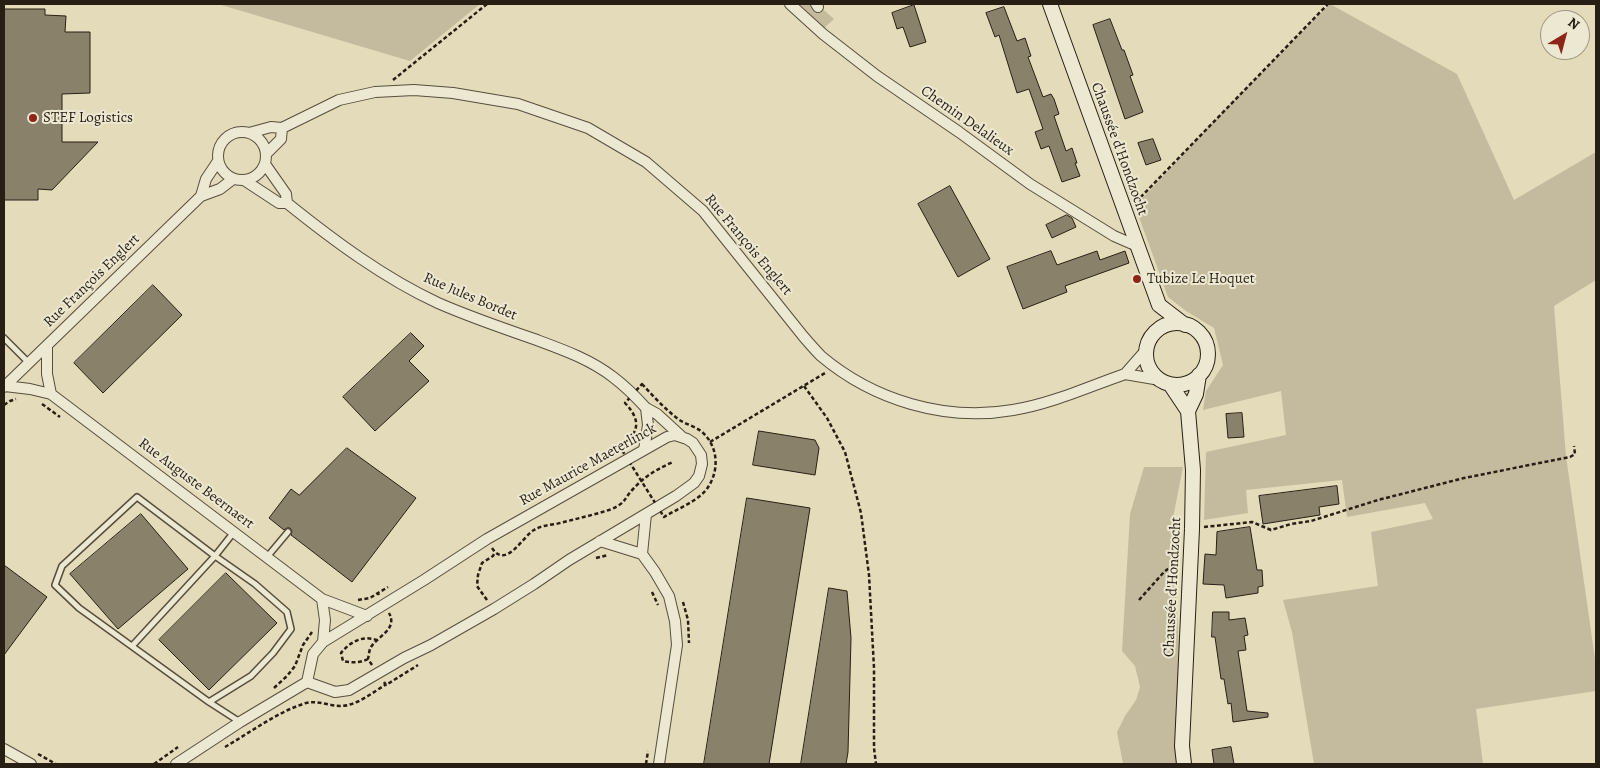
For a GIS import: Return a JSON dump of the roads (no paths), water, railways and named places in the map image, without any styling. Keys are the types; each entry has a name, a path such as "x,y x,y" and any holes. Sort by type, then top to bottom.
{"main road":[{"name":"Chaussée d'Hondzocht","path":"1050,4 1159,305"},
{"path":"1153,335 1153,320 1159,305 1185,325"},
{"path":"1165,382 1183,384 1192,381 1205,367 1207,358 1207,348 1204,339 1198,331 1178,323 1168,324 1158,329 1146,350 1149,368 1165,382 1188,411 1196,394 1199,375"},
{"name":"Chaussée d'Hondzocht","path":"1184,764 1182,746 1193,470 1188,411"}],"street":[{"name":"Chemin Delalieux","path":"790,4 823,34 877,76 959,132 1030,184 1114,236 1137,246"},
{"name":"Rue François Englert","path":"282,128 339,100 375,92 414,90 452,93 518,104 588,128 646,162 703,211 820,355 869,388 907,403 940,411 981,414 1012,411 1034,406 1125,374"},
{"path":"271,127 282,128 280,139 265,159 257,175 239,179 201,196 206,179 218,161 219,149 225,138 236,133 248,133 271,127"},
{"path":"248,133 260,141 265,159 286,194 287,203"},
{"path":"218,161 224,172 239,179"},
{"name":"Rue Jules Bordet","path":"239,179 279,202 287,203 358,256 398,282 436,302 578,356 612,376 680,436"},
{"name":"Rue François Englert","path":"4,387 30,364 201,196"},
{"path":"4,387 30,389 51,394 47,374 47,346"},
{"path":"1146,350 1125,374 1165,382"},
{"name":"Rue Auguste Beernaert","path":"51,394 322,599 367,616"},
{"path":"644,450 648,425 646,408"},
{"name":"Rue Maurice Maeterlinck","path":"323,642 424,580 486,538 667,437 680,436 693,443 701,455 702,464 699,476 694,483 676,496 646,514"},
{"path":"306,682 335,692 349,690 494,609 569,560 646,514"},
{"path":"646,514 642,554 668,596 676,629 677,645 659,764"},
{"path":"600,541 642,554"},
{"path":"176,764 306,682 314,654 323,642 325,620 322,599"},
{"path":"4,749 30,764"}],"lane":[{"path":"4,338 30,364"},
{"path":"209,702 251,676 273,653 290,629 287,612 255,584 137,497 62,566 55,585 79,608 133,645 209,702 240,722"},
{"path":"133,645 215,556 234,532"},
{"path":"267,558 288,532"}],"place":[{"name":"STEF Logistics","path":"33,118"},
{"name":"Tubize Le Hoquet","path":"1137,279"}]}
